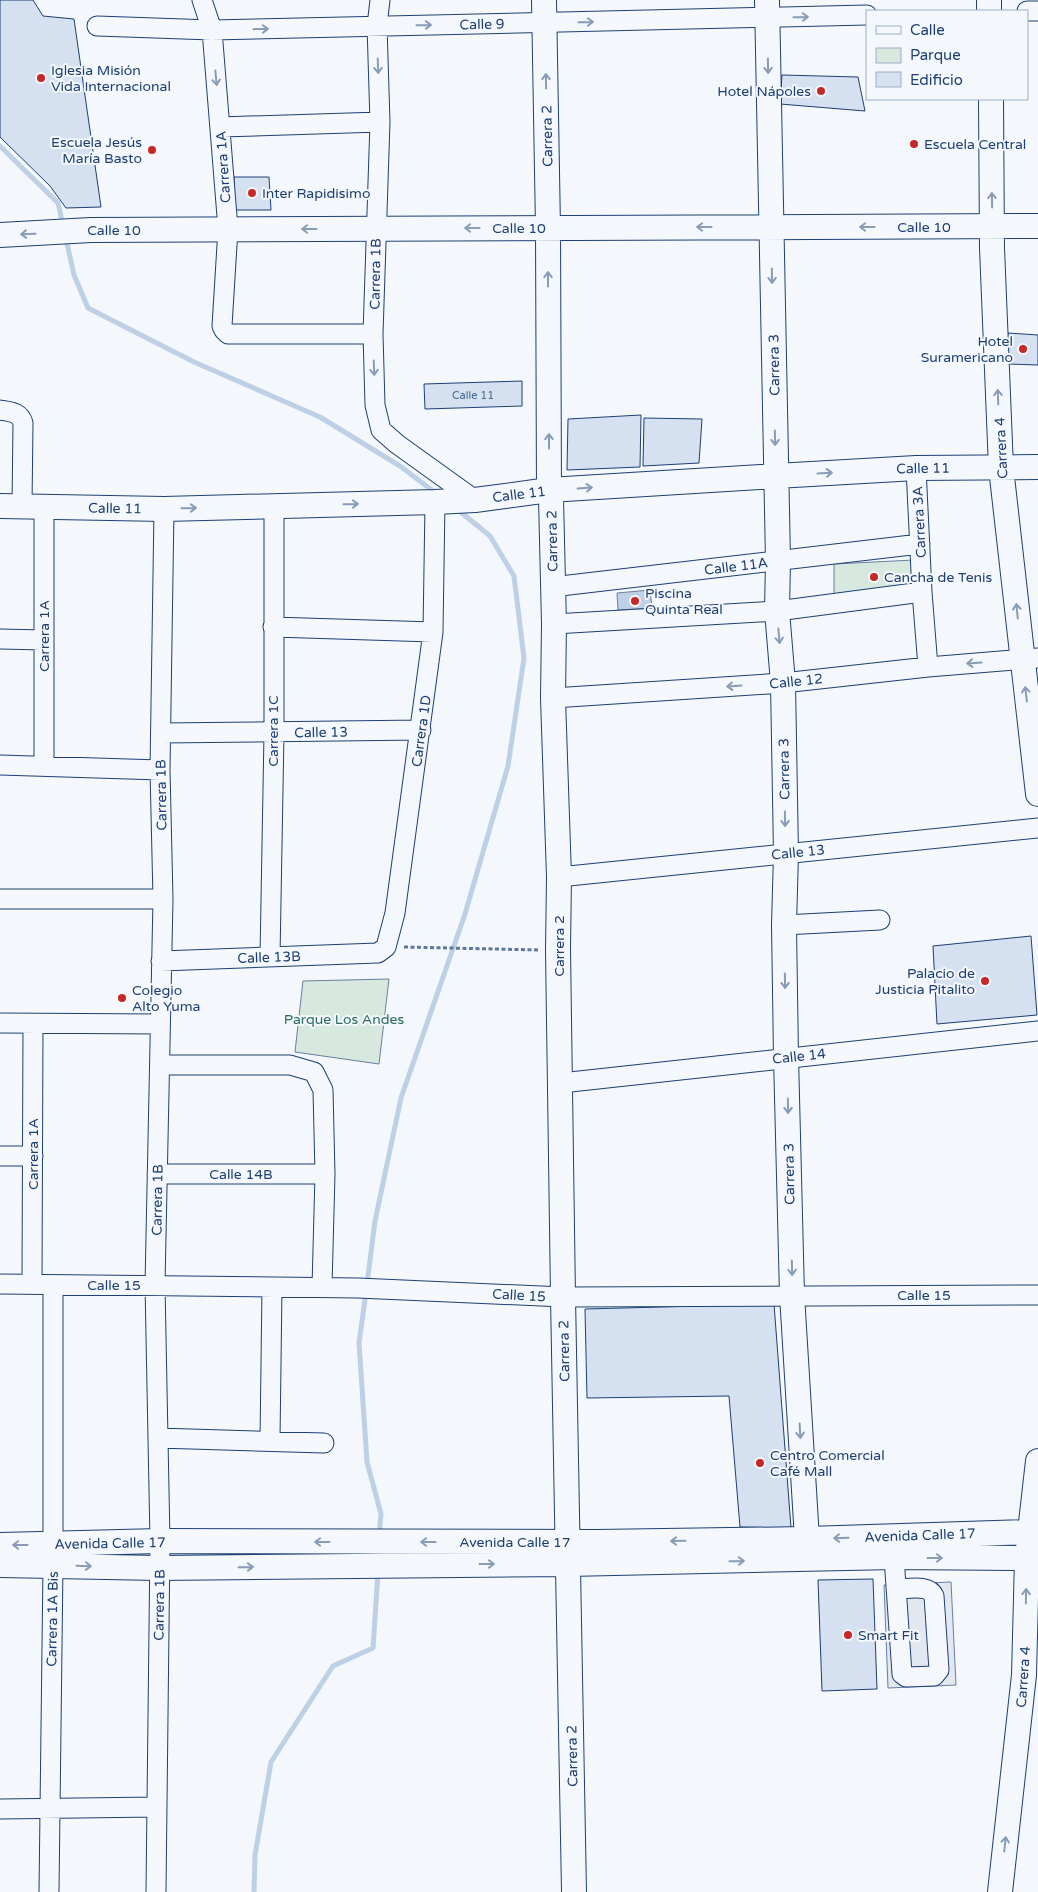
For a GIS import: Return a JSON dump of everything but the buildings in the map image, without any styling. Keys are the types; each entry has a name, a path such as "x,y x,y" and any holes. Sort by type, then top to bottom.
{"main road":[{"name":"Carrera 3","path":"768,9 778,561 777,611 782,683 786,854 784,926 786,1057 792,1295 806,1539"},
{"name":"Carrera 2","path":"544,11 548,228 549,490 551,498 554,624 553,698 559,877 558,950 563,1297 574,1892"},
{"name":"Carrera 4","path":"991,100 992,248 1001,468 1030,659 1038,794"},
{"name":"Calle 10","path":"0,235 228,229 1038,226"},
{"name":"Calle 11","path":"22,506 164,509 455,501 549,490 776,476 916,468 1038,467"},
{"name":"Carrera 4","path":"1000,1892 1031,1676 1034,1530 1038,1461"},
{"name":"Avenida Calle 17","path":"0,1545 159,1568 378,1565 806,1539 1034,1530"},
{"name":"Avenida Calle 17","path":"0,1564 52,1554 160,1542 379,1542 568,1553 1033,1562"}],"street":[{"name":"Carrera 1A","path":"202,0 212,30 228,229 222,326 228,334 373,334"},
{"name":"Carrera 1B","path":"380,0 377,26 380,122 373,334 375,405 381,430 398,444 455,501"},
{"name":"Calle 9","path":"97,26 212,30 377,26 544,11 768,9 866,15"},
{"path":"220,127 380,122"},
{"name":"Carrera 1A","path":"0,410 15,412 22,418 23,423 22,506 44,640 44,765"},
{"name":"Carrera 3A","path":"916,468 928,667"},
{"name":"Carrera 1D","path":"382,950 395,914 422,730 433,632 455,501"},
{"name":"Carrera 1C","path":"270,957 274,733 274,506"},
{"name":"Carrera 1B","path":"156,1892 160,1542 155,1285 163,899 160,770 164,509"},
{"name":"Calle 11A","path":"552,588 920,544"},
{"path":"554,624 777,611 922,592"},
{"path":"273,627 433,632"},
{"path":"0,639 44,640"},
{"name":"Calle 12","path":"553,698 782,683 928,667 1030,659"},
{"name":"Calle 13","path":"161,733 422,730"},
{"path":"0,765 160,770"},
{"name":"Calle 13","path":"559,877 1038,828"},
{"path":"0,899 163,899"},
{"path":"784,926 880,920"},
{"name":"Calle 13B","path":"161,961 382,950"},
{"path":"0,1023 160,1024"},
{"name":"Carrera 1A","path":"32,1284 33,1024"},
{"name":"Calle 14","path":"561,1083 1038,1030"},
{"path":"160,1065 290,1065 314,1072 323,1090 325,1174 322,1287"},
{"path":"0,1156 33,1156"},
{"name":"Calle 14B","path":"157,1174 325,1174"},
{"name":"Calle 15","path":"0,1284 366,1288 563,1297 1038,1295"},
{"name":"Carrera 1A Bis","path":"49,1892 48,1810 52,1554 53,1286"},
{"path":"270,1440 272,1287"},
{"path":"158,1438 324,1443"},
{"path":"894,1558 902,1674 906,1677 934,1676 939,1670 934,1596 932,1591 927,1589 897,1589"},
{"path":"0,1809 157,1808"}],"path":[{"path":"382,950 443,947 558,950"}],"green space":[{"name":"Cancha de Tenis","path":"914,560 915,591 834,598 834,564"},
{"name":"Parque Los Andes","path":"389,979 379,1064 295,1052 303,981"}],"shaded area":[{"path":"951,1582 956,1685 888,1688 884,1585"}],"water":[{"name":"Piscina Quinta Real","path":"650,590 652,608 618,610 617,593"}],"waterway":[{"path":"0,146 58,203 63,225"},
{"path":"66,239 74,275 88,308 194,362 320,417 400,466 437,494"},
{"path":"367,1284 375,1221 401,1098 465,914 508,766 524,658 514,576 490,536 457,509"},
{"path":"366,1292 359,1343 367,1462 381,1514 379,1536"},
{"path":"254,1892 255,1855 271,1762 333,1666 373,1648 378,1572"}],"place":[{"name":"Iglesia Misión Vida Internacional","path":"41,78"},
{"name":"Hotel Nápoles","path":"821,91"},
{"name":"Escuela Central","path":"914,144"},
{"name":"Escuela Jesús María Basto","path":"152,150"},
{"name":"Inter Rapidisimo","path":"252,193"},
{"name":"Hotel Suramericano","path":"1023,349"},
{"name":"Cancha de Tenis","path":"874,577"},
{"name":"Piscina Quinta Real","path":"635,601"},
{"name":"Palacio de Justicia Pitalito","path":"985,981"},
{"name":"Colegio Alto Yuma","path":"122,998"},
{"name":"Centro Comercial Café Mall","path":"760,1463"},
{"name":"Smart Fit","path":"848,1635"}]}
